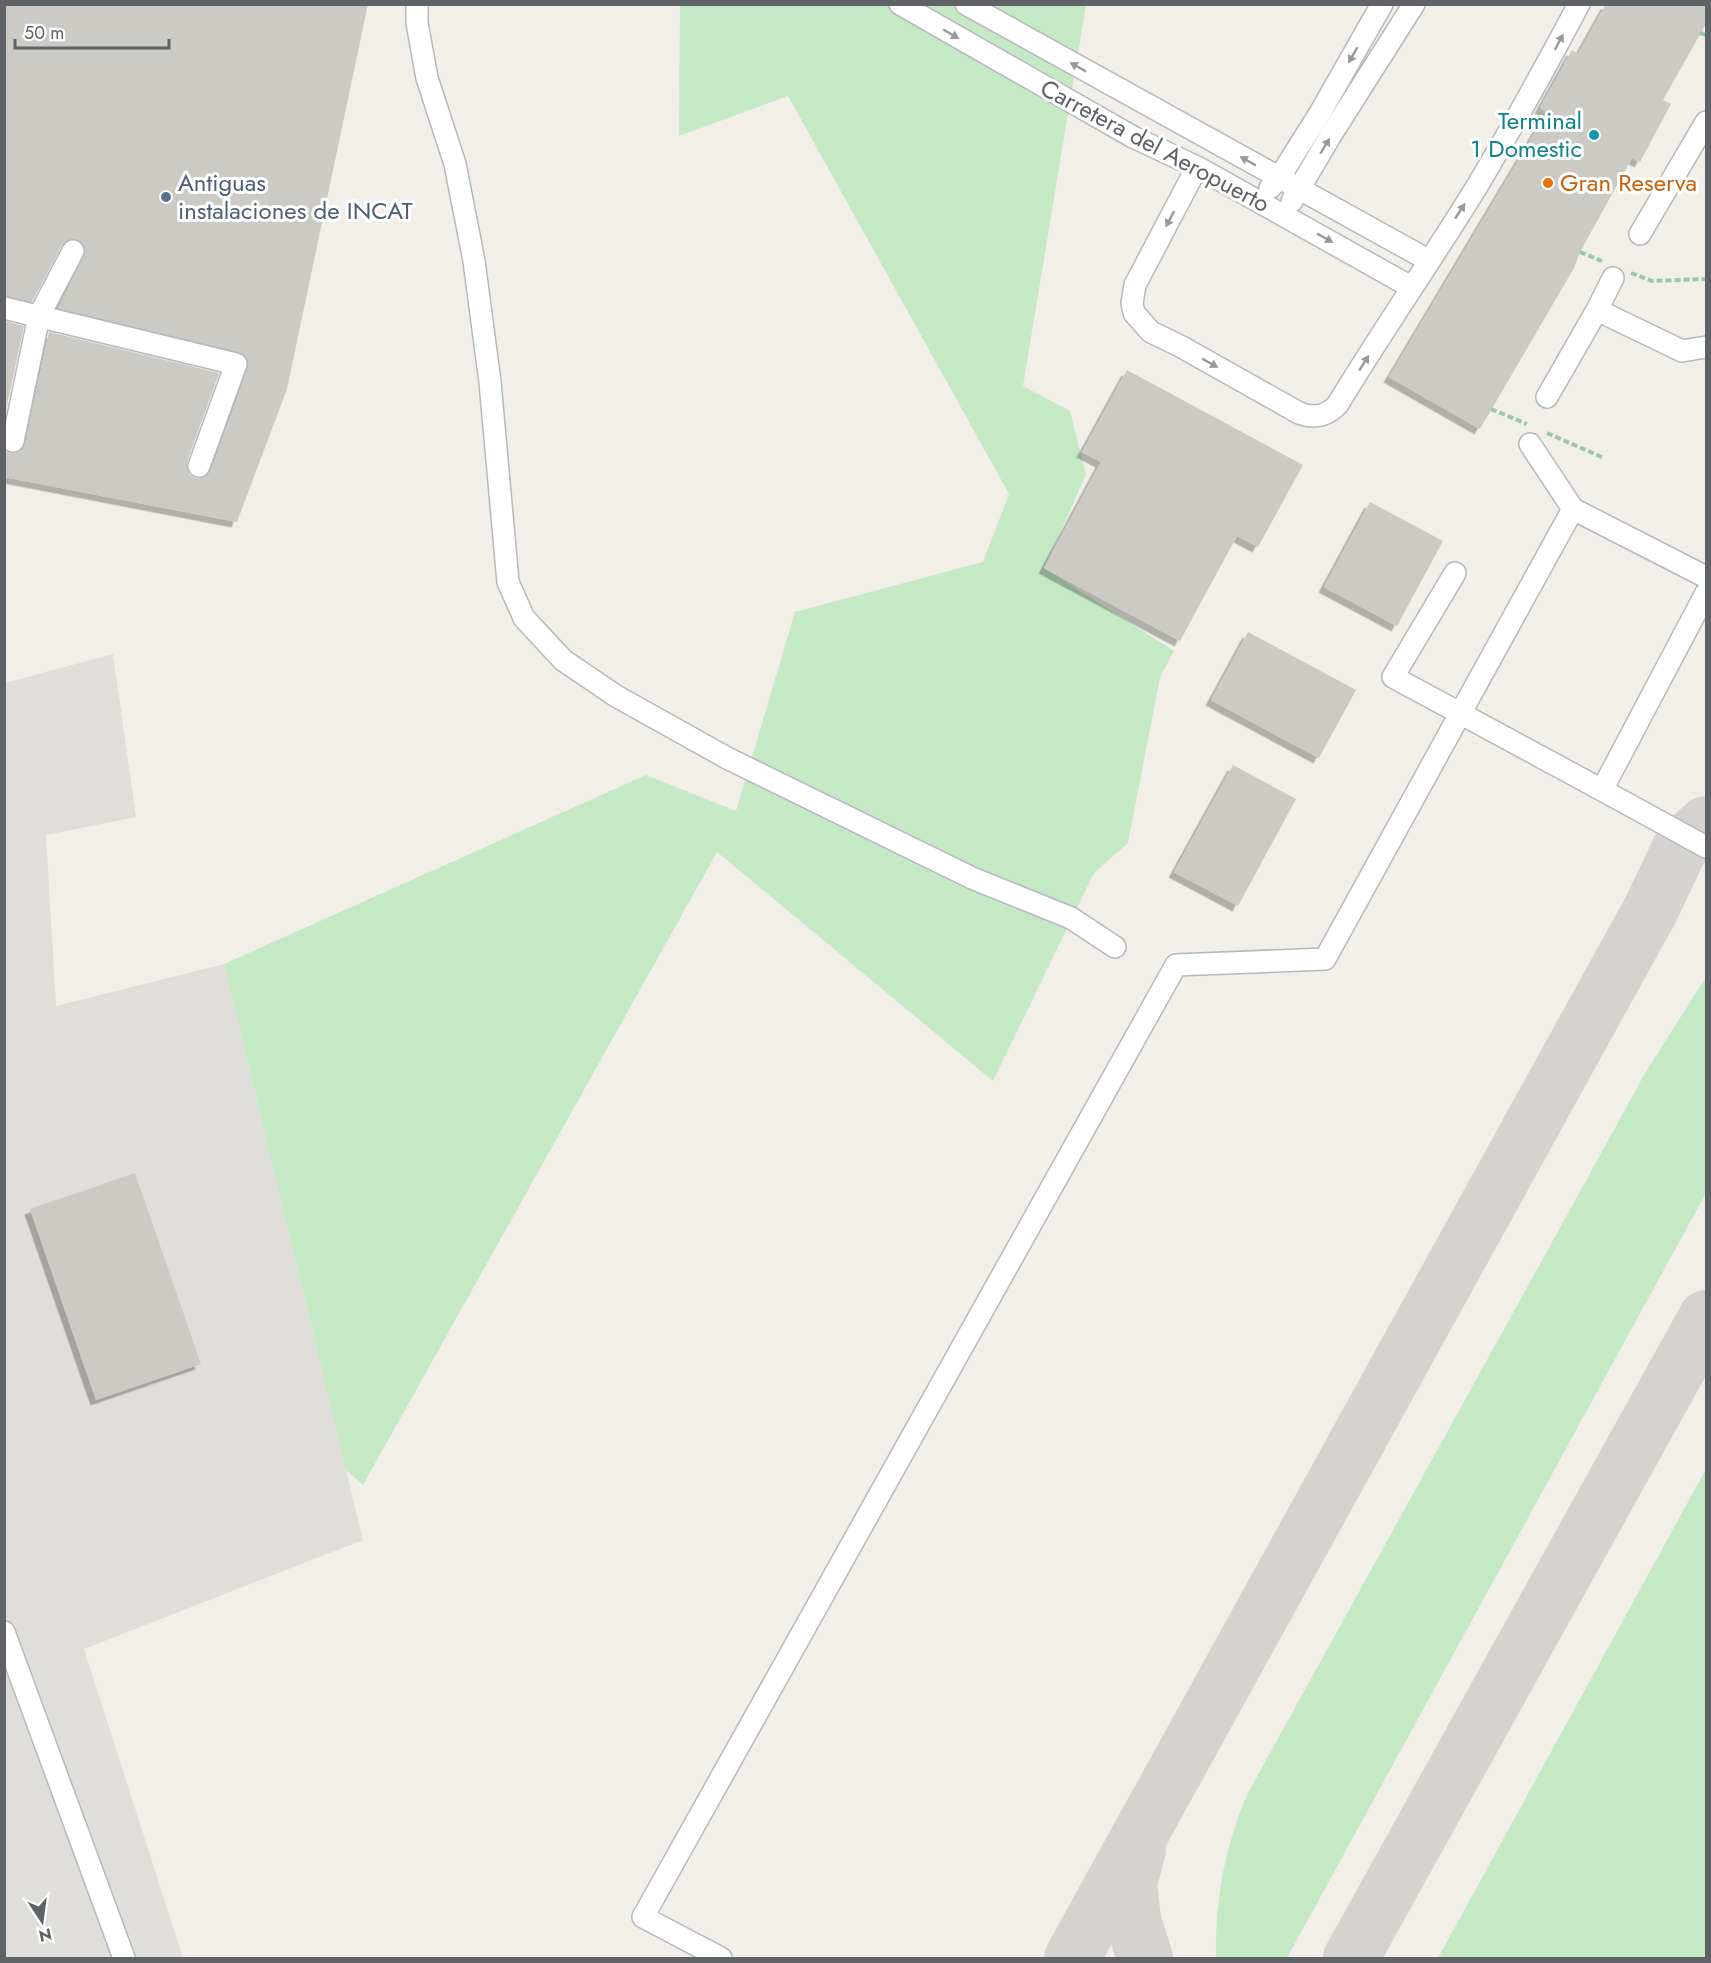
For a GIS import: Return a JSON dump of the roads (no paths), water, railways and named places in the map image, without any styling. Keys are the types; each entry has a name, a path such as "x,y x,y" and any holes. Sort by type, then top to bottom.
{"street":[{"path":"417,4 417,23 427,78 455,164 474,261 490,382 508,582 524,618 563,660 616,696 717,753 972,878 1071,918 1114,947"},
{"name":"Carretera del Aeropuerto","path":"900,4 1133,137 1197,167 1411,286"},
{"name":"Carretera del Aeropuerto","path":"966,4 1428,260"},
{"path":"1259,201 1279,178 1320,113 1382,4"},
{"path":"1285,215 1414,4"},
{"path":"1197,167 1135,285 1132,303 1134,313 1151,332 1299,413 1316,417 1331,412 1481,179 1579,4"},
{"path":"1640,234 1706,122"},
{"path":"13,441 39,316 73,251"},
{"path":"1547,397 1597,310 1615,271"},
{"path":"4,308 236,364 199,466"},
{"path":"1597,310 1682,351 1707,346"},
{"path":"1530,444 1573,509 1707,577"},
{"path":"721,1959 643,1917 1176,965 1325,959 1573,509"},
{"path":"1455,573 1393,677 1707,847"},
{"path":"1602,790 1707,593"},
{"path":"4,1632 124,1959"}],"place":[{"name":"Terminal 1 Domestic","path":"1594,135"},
{"name":"Gran Reserva","path":"1548,183"},
{"name":"Antiguas instalaciones de INCAT","path":"166,197"}]}
